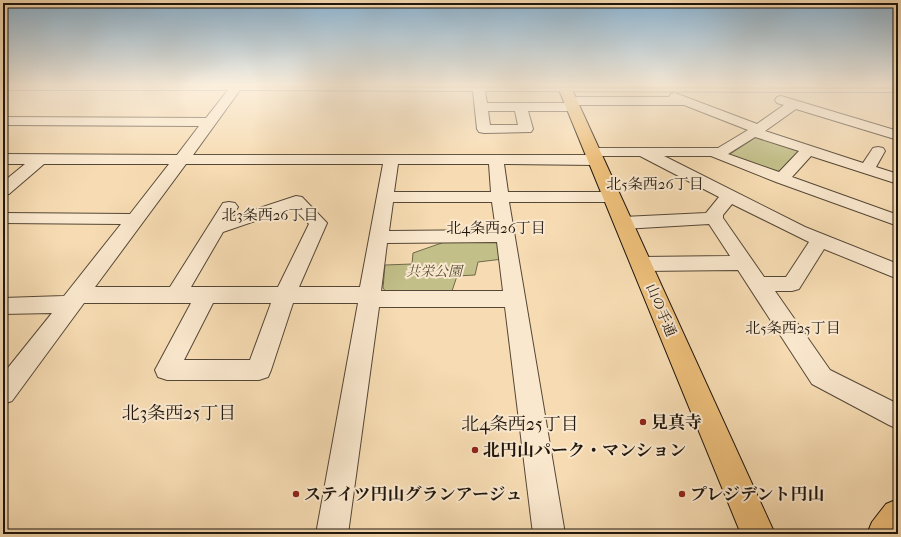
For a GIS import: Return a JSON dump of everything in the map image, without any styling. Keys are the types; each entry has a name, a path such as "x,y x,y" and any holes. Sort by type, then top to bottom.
{"main road":[{"name":"山の手通","path":"574,110 758,534"},
{"path":"884,534 898,516"}],"street":[{"path":"3,393 219,110"},
{"path":"481,110 484,129 526,129 522,110"},
{"path":"711,110 759,128 808,150 873,159"},
{"path":"3,159 496,160 646,153 716,153 722,152 785,110"},
{"path":"814,110 898,136"},
{"path":"3,121 210,122"},
{"path":"759,128 873,159 898,179"},
{"path":"782,179 808,150"},
{"path":"646,153 799,231 898,272"},
{"path":"716,153 723,157 898,221"},
{"path":"3,190 40,159"},
{"path":"332,534 391,160"},
{"path":"496,160 500,197 550,534"},
{"path":"729,196 714,214 714,218 820,377 898,417"},
{"path":"385,197 612,197"},
{"path":"206,295 167,370 259,370 286,295 318,223 296,201 217,228"},
{"path":"176,295 217,228 228,207"},
{"path":"3,218 136,219"},
{"path":"623,223 714,218"},
{"path":"379,237 506,236"},
{"path":"758,284 792,284 820,240"},
{"path":"641,264 744,263"},
{"path":"3,306 74,300 176,295 286,295 515,299"}],"green space":[{"path":"758,136 804,150 780,176 727,156"},
{"name":"共栄公園","path":"498,237 503,259 478,262 475,275 457,276 451,294 388,294 383,288 385,265 412,264 413,253 453,239"}],"place":[{"name":"見真寺","path":"643,422"},
{"name":"北円山パーク・マンション","path":"475,450"},
{"name":"ステイツ円山グランアージュ","path":"296,494"},
{"name":"プレジデント円山","path":"682,494"}],"district":[{"name":"北5条西26丁目","path":"655,184"},
{"name":"北3条西26丁目","path":"270,215"},
{"name":"北4条西26丁目","path":"496,228"},
{"name":"北5条西25丁目","path":"793,328"},
{"name":"北3条西25丁目","path":"179,413"},
{"name":"北4条西25丁目","path":"520,424"}]}
